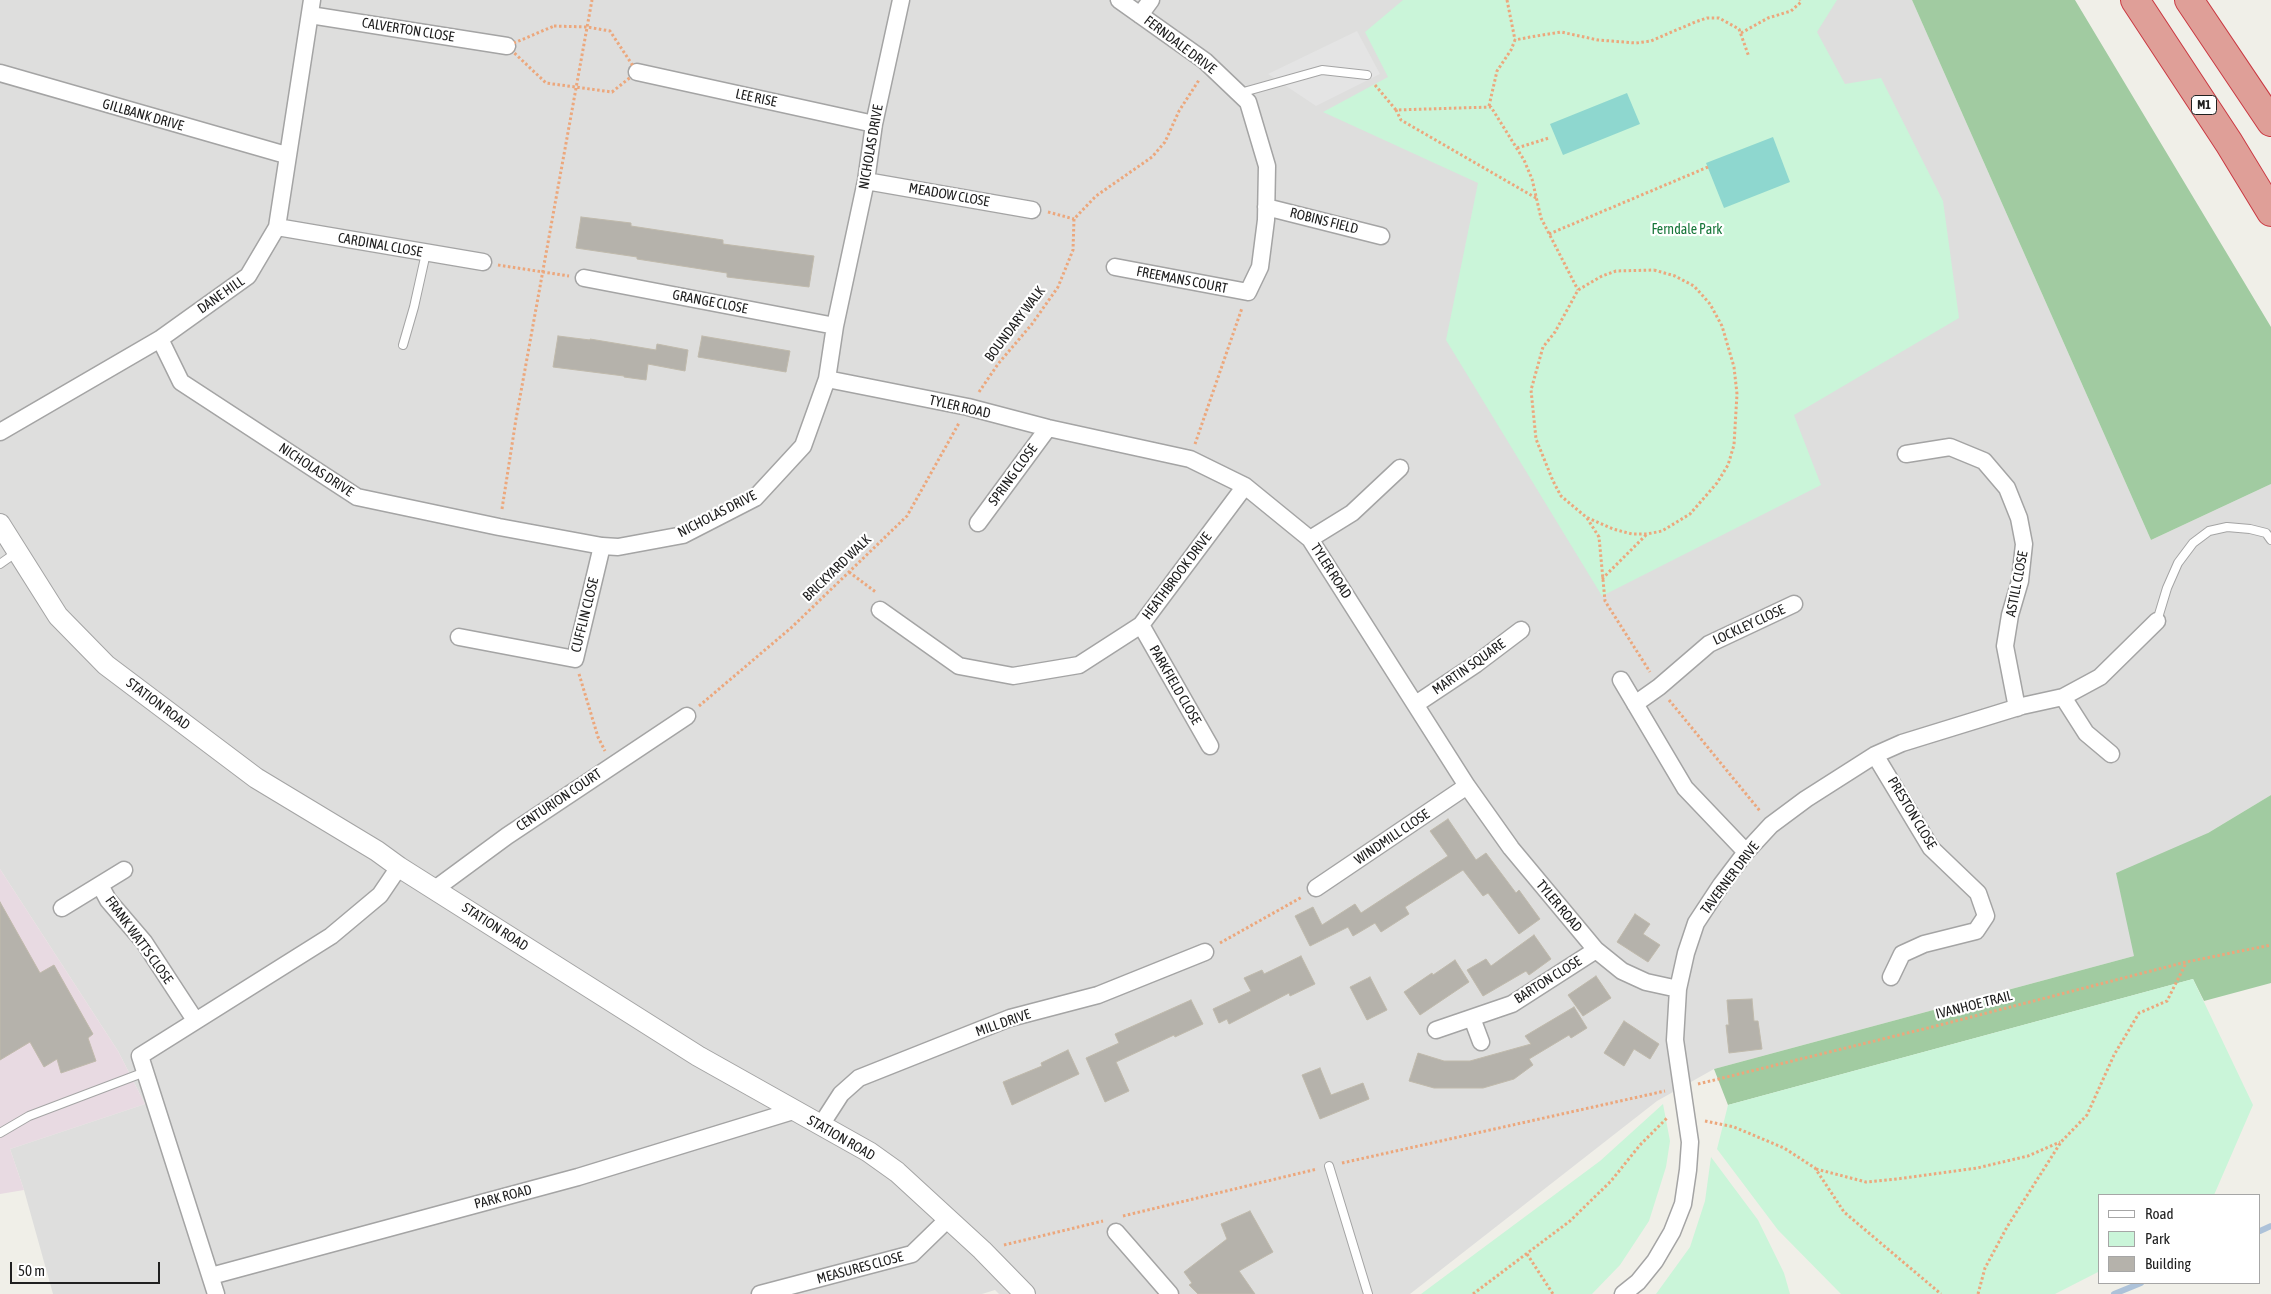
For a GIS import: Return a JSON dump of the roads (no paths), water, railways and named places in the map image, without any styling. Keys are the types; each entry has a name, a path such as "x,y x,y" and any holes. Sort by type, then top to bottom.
{"highway":[{"name":"M1","path":"2135,0 2224,135 2271,212"},
{"path":"2189,0 2271,122"}],"street":[{"name":"NICHOLAS DRIVE","path":"160,338 181,382 357,497 499,527 602,546 618,547 683,535 755,498 803,446 827,379 835,326 866,181 874,124 901,0"},
{"name":"FERNDALE DRIVE","path":"1119,0 1210,65 1248,102 1267,166 1266,207 1260,267 1248,292"},
{"path":"1140,15 1150,0"},
{"name":"CALVERTON CLOSE","path":"310,7 507,46"},
{"name":"DANE HILL","path":"0,432 160,338 248,276 277,227 286,155 310,7"},
{"name":"GILLBANK DRIVE","path":"0,72 286,155"},
{"name":"LEE RISE","path":"637,72 874,124"},
{"name":"MEADOW CLOSE","path":"866,181 1032,210"},
{"name":"ROBINS FIELD","path":"1266,207 1381,236"},
{"name":"CARDINAL CLOSE","path":"277,227 482,262"},
{"name":"FREEMANS COURT","path":"1116,267 1248,292"},
{"name":"GRANGE CLOSE","path":"584,278 835,326"},
{"name":"TYLER ROAD","path":"827,379 968,407 1048,428 1190,459 1245,486 1310,539 1467,786 1511,848 1596,950 1622,971 1646,982 1678,989"},
{"name":"SPRING CLOSE","path":"978,523 1048,428"},
{"name":"ASTILL CLOSE","path":"1906,454 1950,447 1984,461 2007,488 2019,518 2024,544 2020,581 2010,616 2005,646 2017,708"},
{"path":"1310,539 1352,514 1400,468"},
{"name":"HEATHBROOK DRIVE","path":"880,610 959,666 1013,676 1079,665 1141,625 1245,486"},
{"name":"STATION ROAD","path":"0,524 58,616 106,665 256,778 377,851 399,867 698,1056 869,1152 897,1172 1024,1294"},
{"name":"CUFFLIN CLOSE","path":"458,637 576,659 602,546"},
{"name":"LOCKLEY CLOSE","path":"1636,704 1709,644 1794,604"},
{"name":"TAVERNER DRIVE","path":"1623,1294 1638,1282 1655,1261 1672,1232 1683,1204 1690,1142 1675,1040 1678,989 1686,953 1696,923 1746,852 1771,825 1806,799 1875,755 1902,743 2017,708 2063,697 2100,677 2157,621"},
{"name":"PARKFIELD CLOSE","path":"1141,625 1210,746"},
{"name":"MARTIN SQUARE","path":"1416,704 1476,664 1521,630"},
{"path":"1620,680 1685,788 1746,852"},
{"path":"2063,697 2086,733 2110,754"},
{"name":"CENTURION COURT","path":"435,889 507,836 687,716"},
{"name":"PRESTON CLOSE","path":"1875,755 1931,848 1978,893 1986,916 1976,931 1924,944 1902,954 1891,977"},
{"name":"WINDMILL CLOSE","path":"1316,888 1467,786"},
{"path":"216,1294 140,1056 194,1020 331,936 380,895 399,867"},
{"name":"FRANK WATTS CLOSE","path":"62,908 124,870"},
{"name":"FRANK WATTS CLOSE","path":"100,886 108,900 144,942 194,1020"},
{"name":"BARTON CLOSE","path":"1436,1030 1512,1004 1596,950"},
{"name":"MILL DRIVE","path":"821,1125 840,1094 859,1078 1010,1018 1098,995 1205,952"},
{"path":"1472,1018 1481,1042"},
{"name":"PARK ROAD","path":"211,1276 578,1177 793,1111"},
{"name":"MEASURES CLOSE","path":"760,1294 912,1254 948,1220"},
{"path":"1116,1232 1170,1294"}],"lane":[{"path":"1239,93 1322,70 1367,75"},
{"path":"403,345 426,253"},
{"path":"2157,621 2167,588 2178,563 2193,543 2209,531 2227,527 2250,529 2266,533 2271,540"},
{"path":"0,564 17,552"},
{"path":"0,1132 29,1116 145,1072"},
{"path":"1329,1166 1368,1294"}],"waterway":[{"path":"2261,1231 2271,1226"},
{"path":"2114,1294 2139,1284"}],"park label":[{"name":"Ferndale Park","path":"1687,230"}]}
